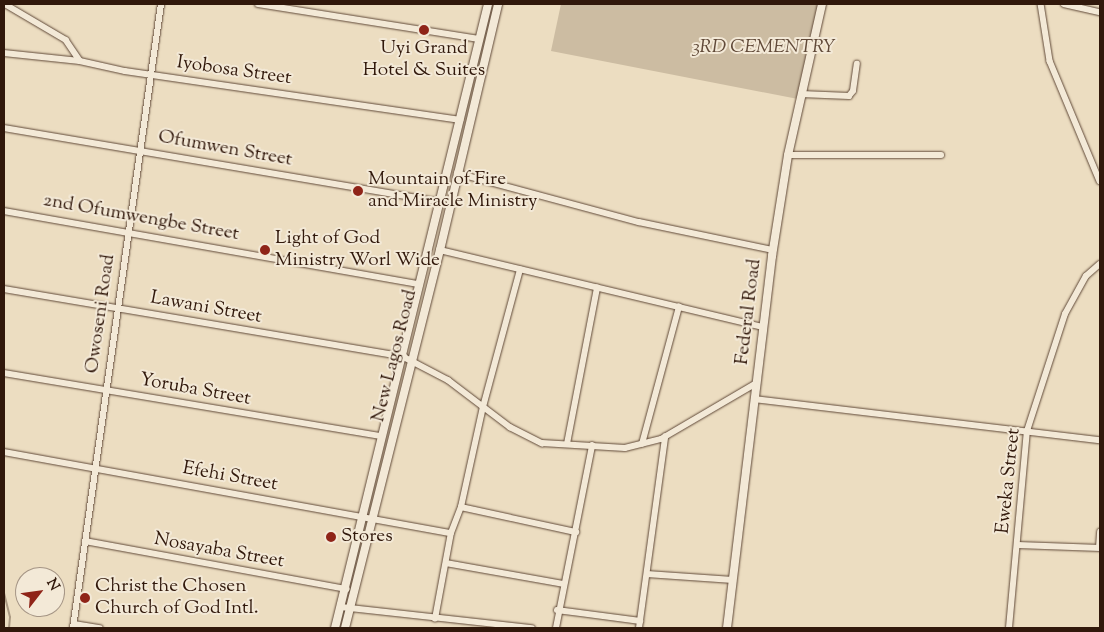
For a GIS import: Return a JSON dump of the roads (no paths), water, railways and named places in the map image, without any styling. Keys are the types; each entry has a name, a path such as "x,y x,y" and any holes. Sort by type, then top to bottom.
{"main road":[{"name":"New Lagos Road","path":"345,628 381,436 404,357 488,4"},
{"name":"New Lagos Road","path":"336,628 413,361 498,4"},
{"name":"Federal Road","path":"727,628 773,250 788,155 822,4"}],"street":[{"path":"5,4 66,40 80,61"},
{"name":"Owoseni Road","path":"74,626 116,308 161,4"},
{"path":"258,4 479,39"},
{"path":"1041,4 1050,61 1098,169 1100,181"},
{"path":"1064,4 1100,12"},
{"name":"Iyobosa Street","path":"4,53 80,61 151,74 460,120"},
{"path":"801,94 848,96 853,91 857,64"},
{"name":"Ofumwen Street","path":"4,128 140,149 441,202"},
{"path":"788,155 941,154"},
{"path":"457,172 638,222 773,250"},
{"name":"2nd Ofumwengbe Street","path":"4,210 128,230 420,284"},
{"path":"440,250 763,327"},
{"name":"Eweka Street","path":"1009,628 1027,431 1065,314 1077,289 1100,264"},
{"path":"435,619 451,532 461,507 483,407 520,270"},
{"path":"567,444 597,288"},
{"name":"Lawani Street","path":"4,289 404,357 448,380 510,427 542,443 625,448 642,444 665,437 757,383"},
{"path":"642,444 679,307"},
{"name":"Yoruba Street","path":"4,373 381,436"},
{"path":"754,399 1100,440"},
{"path":"639,628 665,437"},
{"path":"556,628 557,610 576,532 592,446"},
{"name":"Efehi Street","path":"4,452 451,532"},
{"path":"461,507 576,532"},
{"path":"1018,545 1100,548 1100,532"},
{"name":"Nosayaba Street","path":"85,541 347,589"},
{"path":"446,563 564,584"},
{"path":"647,574 733,580"},
{"path":"341,607 435,619 532,628"},
{"path":"557,610 640,621"},
{"path":"74,626 100,628"}],"waterway":[{"path":"4,593 10,617 9,628"}],"place":[{"name":"Uyi Grand Hotel & Suites","path":"424,30"},
{"name":"Mountain of Fire and Miracle Ministry","path":"358,191"},
{"name":"Light of God Ministry Worl Wide","path":"265,250"},
{"name":"Stores","path":"331,537"},
{"name":"Christ the Chosen Church of God Intl.","path":"85,598"}],"park label":[{"name":"3RD CEMENTRY","path":"764,48"}]}
